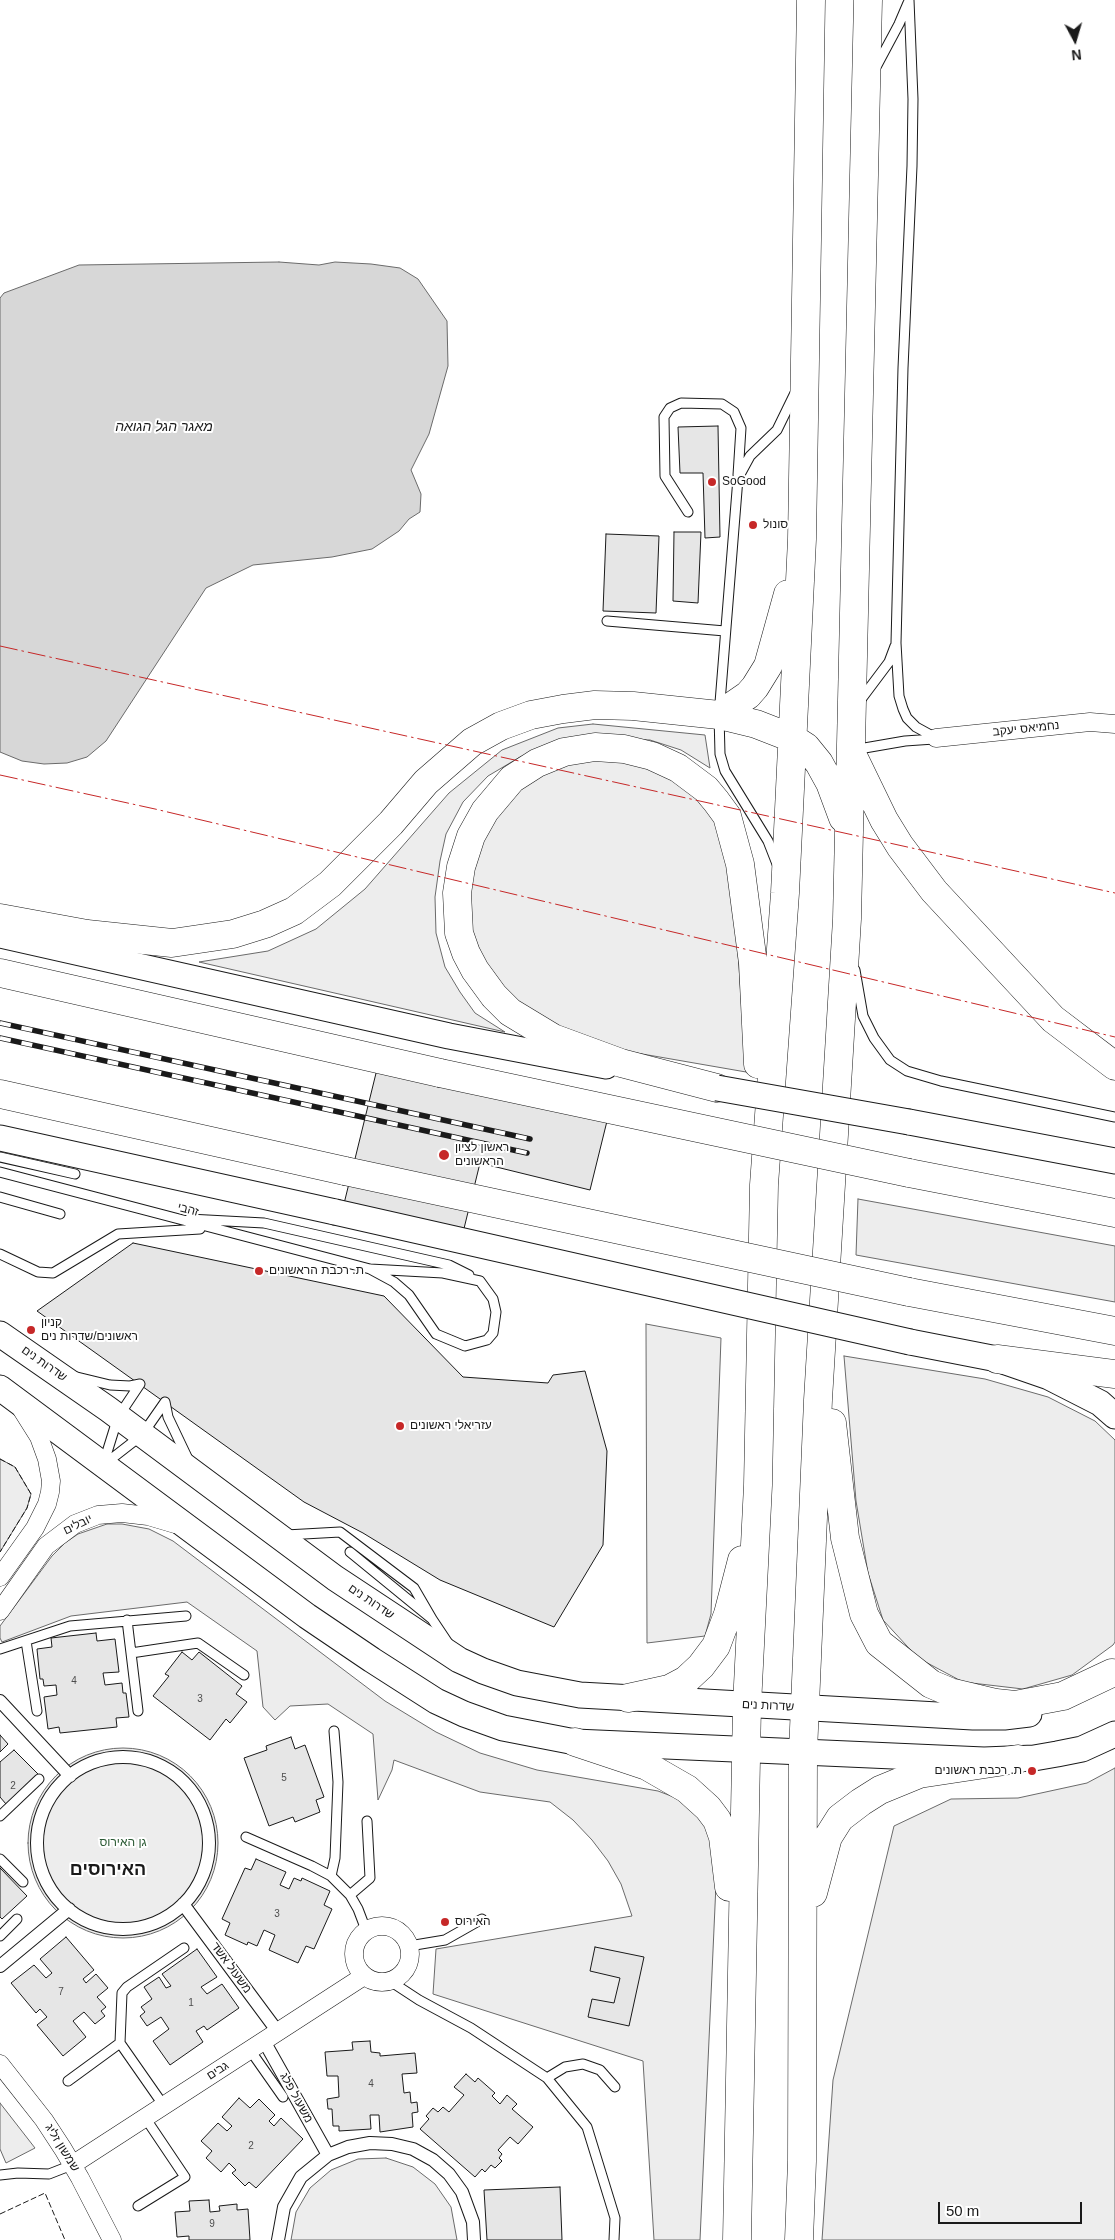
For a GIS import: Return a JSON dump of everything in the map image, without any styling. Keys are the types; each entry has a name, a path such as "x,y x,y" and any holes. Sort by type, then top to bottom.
{"main road":[{"path":"737,2240 746,1705 758,1485 764,1185 785,893 802,539 811,0"},
{"path":"799,2240 802,2160 803,1752 824,1305 847,919 850,718 868,0"},
{"path":"719,714 748,695 768,666 802,539"},
{"path":"0,918 87,934 138,941 172,943 233,934 265,924 294,911 330,884 391,823 426,782 449,760 472,742 501,726 531,715 595,705 633,706 719,714 756,724 792,738 806,747 819,763 830,783 848,836"},
{"path":"717,1088 622,1063 553,1038 510,1012 494,996 474,970 459,933 456,893 461,867 471,836 485,811 512,780 537,763 564,752 595,747 624,749 652,756 678,768 706,789 727,816 740,864 752,963 764,1185"},
{"path":"851,750 884,820 900,846 934,891 1053,1019 1115,1066"},
{"path":"0,935 449,1036 717,1088 1115,1160"},
{"path":"0,973 440,1073 909,1173 1115,1213"},
{"path":"0,1094 909,1292 1115,1331"},
{"path":"0,1138 910,1342 997,1359 1115,1374"},
{"path":"824,1305 833,1442 845,1538 864,1614 879,1643 931,1684 950,1692 996,1703 1016,1705 1063,1696 1113,1671"},
{"name":"שדרות נים","path":"0,1334 49,1366 335,1578 459,1660 517,1684 580,1696 1004,1717 1034,1713 1070,1700 1113,1671"},
{"path":"997,1359 1074,1388 1100,1403 1115,1416"},
{"path":"6,1392 307,1616 436,1701 464,1714 503,1728 575,1742 647,1766 670,1778 701,1802 717,1820 723,1837 741,2014"},
{"path":"628,1698 669,1689 686,1680 701,1666 716,1646 728,1614 742,1562 758,1485"},
{"path":"575,1742 984,1760 1034,1758 1082,1749 1115,1734"},
{"path":"802,1969 818,1872 828,1837 840,1818 880,1790 919,1774 1018,1759"}],"street":[{"name":"נחמיאס יעקב","path":"936,738 1090,722 1115,724"},
{"path":"0,1577 42,1516 49,1498 51,1481 47,1459 38,1437 6,1392"},
{"name":"יובלים","path":"0,1611 46,1546 65,1530 86,1519 110,1513 130,1513 160,1519 192,1530"},
{"path":"0,1701 70,1776"},
{"path":"128,1757 155,1763 178,1776 187,1785 195,1795 206,1820 209,1848 204,1874 194,1891 183,1904 159,1921 132,1928 105,1927 80,1917 69,1909 51,1890 45,1878 38,1852 37,1838 41,1818 49,1800 70,1776 100,1760 128,1757"},
{"name":"משעול אשד","path":"183,1904 264,2041"},
{"path":"0,1966 69,1909"},
{"path":"379,1926 392,1927 403,1935 409,1946 410,1960 406,1968 401,1975 390,1980 376,1982 364,1976 356,1966 353,1952 357,1940 366,1930 379,1926"},
{"name":"גבים","path":"72,2165 146,2119 364,1976"},
{"name":"משעול פלג","path":"264,2041 328,2156"},
{"name":"שמשון זליג","path":"0,2064 44,2120 72,2165 112,2240"},
{"path":"278,2240 281,2217 294,2186 309,2169 328,2156 348,2146 377,2143 413,2149 433,2160 449,2174 462,2192 473,2222 474,2240"}],"lane":[{"path":"867,88 909,0"},
{"path":"909,0 912,166 903,368 896,643 899,696 903,709 907,718 916,727 936,738"},
{"path":"738,478 750,456 777,430 804,373"},
{"path":"688,512 665,476 664,417 670,408 680,403 722,404 734,412 741,428 719,714 720,754 725,771 768,841 785,893"},
{"path":"607,621 725,631"},
{"path":"850,718 888,662 896,643"},
{"path":"851,750 904,741 936,738"},
{"path":"847,919 863,1016 874,1038 890,1060 907,1071 940,1081 1115,1118"},
{"path":"0,1157 75,1174"},
{"name":"זהבי","path":"0,1172 370,1269"},
{"path":"0,1197 60,1214"},
{"path":"170,1218 264,1223 449,1264 480,1281 493,1300 496,1312 494,1333 487,1340 465,1346 436,1334 409,1296 394,1282 370,1269"},
{"path":"0,1254 38,1272 53,1273 118,1234 208,1228"},
{"path":"370,1269 443,1273 480,1281"},
{"path":"49,1366 85,1379 110,1385 130,1386 140,1384 118,1417 104,1465"},
{"path":"104,1465 142,1434 165,1402 168,1417 184,1453 206,1483"},
{"path":"279,1536 340,1532 414,1588 459,1660"},
{"path":"350,1552 432,1619"},
{"path":"0,1649 70,1626 186,1616"},
{"path":"127,1620 138,1711"},
{"path":"26,1641 37,1711"},
{"path":"131,1653 198,1643 244,1675"},
{"path":"331,1876 335,1858 338,1791 334,1731"},
{"path":"0,1816 39,1779"},
{"path":"350,1895 370,1878 367,1821"},
{"path":"246,1837 331,1876 350,1895 366,1930"},
{"path":"0,1858 23,1882"},
{"path":"0,1936 17,1919"},
{"path":"409,1946 445,1940 482,1919"},
{"path":"164,2106 120,2043 122,1993 127,1987 184,1948"},
{"path":"390,1980 419,2000 471,2028 547,2078 587,2126 615,2218 614,2240"},
{"path":"264,2041 283,2097"},
{"path":"68,2081 120,2043"},
{"path":"547,2078 565,2067 583,2064 600,2070 615,2087"},
{"path":"138,2206 186,2177 146,2119"},
{"path":"0,2175 18,2173 49,2174 72,2165"}],"green space":[{"path":"593,724 705,735 710,768 681,750 650,740 587,738 546,746 520,757 488,776 463,802 446,834 440,861 435,897 436,933 445,967 460,992 475,1013 505,1032 199,962 268,951 316,929 365,889 449,793 502,750 558,728"},
{"path":"596,759 622,761 648,767 671,778 698,798 711,813 718,830 734,892 746,1072 625,1051 558,1027 518,1002 489,970 471,931 468,894 482,840 494,817 520,789 542,773 567,764"},
{"path":"858,1199 1115,1246 1115,1302 856,1255"},
{"path":"646,1324 721,1338 711,1614 705,1636 647,1643"},
{"path":"844,1356 985,1379 1048,1397 1095,1421 1115,1440 1115,1642 1113,1645 1072,1675 1023,1689 963,1682 918,1658 883,1620 868,1573 856,1501"},
{"path":"0,1459 15,1467 31,1494 27,1508 0,1552"},
{"path":"107,1524 122,1524 149,1529 173,1541 385,1701 436,1732 480,1753 537,1770 658,1791 679,1799 695,1812 707,1829 711,1841 716,1884 700,2240 654,2240 643,2061 433,1994 436,1949 632,1916 621,1884 608,1861 592,1840 573,1820 550,1802 480,1792 394,1760 392,1770 378,1800 373,1734 328,1704 290,1706 275,1720 263,1707 257,1651 187,1602 71,1616 2,1642 0,1626 52,1556 65,1543 78,1534"},
{"name":"גן האירוס","path":"123,1748 142,1750 159,1755 176,1764 190,1776 202,1790 211,1807 216,1824 218,1843 216,1862 211,1879 202,1896 190,1910 176,1922 159,1931 142,1936 123,1938 104,1936 87,1931 70,1922 56,1910 44,1896 35,1879 30,1862 28,1843 30,1824 35,1807 44,1790 56,1776 70,1764 87,1755 104,1750"},
{"path":"1115,1768 1115,2240 822,2240 833,2080 894,1826 951,1799 1018,1798 1087,1783"},
{"path":"0,2103 35,2148 6,2163 0,2149"},
{"path":"386,2158 413,2167 435,2184 451,2207 457,2240 291,2240 296,2212 310,2188 331,2170 358,2159"}],"water":[{"name":"מאגר הגל הגואה","path":"279,262 319,265 335,262 400,268 418,279 447,321 448,366 429,434 411,470 421,494 420,512 409,519 399,531 372,549 332,557 253,565 206,588 106,741 87,757 67,763 44,764 22,761 0,752 0,298 4,293 79,265"}],"building":[{"path":"718,426 720,537 705,538 703,473 680,473 678,427"},
{"path":"674,532 701,532 698,603 673,601"},
{"path":"606,534 659,536 656,613 603,611"},
{"path":"379,1061 608,1117 590,1190 480,1163 459,1249 340,1220"},
{"name":"עזריאלי ראשונים","path":"133,1243 384,1296 463,1377 548,1383 553,1375 585,1371 607,1451 603,1545 554,1627 440,1580 363,1533 304,1502 37,1311"},
{"path":"96,1633 97,1641 115,1639 119,1672 103,1673 105,1685 122,1683 123,1693 126,1693 129,1717 116,1718 117,1727 60,1733 59,1727 48,1729 44,1697 57,1695 56,1685 44,1686 43,1679 40,1679 37,1649 52,1647 51,1638"},
{"path":"182,1652 192,1660 199,1652 242,1686 236,1694 247,1702 230,1723 226,1719 210,1740 153,1696 169,1676 165,1674"},
{"path":"0,1735 8,1744 0,1752"},
{"path":"291,1737 295,1749 305,1745 324,1797 316,1800 320,1812 295,1822 293,1817 269,1826 244,1758 267,1750 266,1746"},
{"path":"14,1750 38,1774 6,1804 0,1797 0,1762"},
{"path":"256,1859 286,1872 280,1885 289,1889 294,1878 301,1881 302,1878 330,1891 324,1905 332,1909 314,1949 306,1946 298,1963 269,1950 275,1935 264,1930 257,1946 248,1942 247,1945 225,1935 230,1923 222,1919 245,1868 251,1870"},
{"path":"0,1868 27,1896 2,1919 0,1917"},
{"path":"66,1937 94,1970 83,1979 86,1983 96,1974 108,1988 97,1997 106,2007 101,2011 105,2016 95,2024 84,2012 73,2021 86,2037 63,2056 37,2025 47,2017 40,2009 36,2013 11,1983 34,1965 46,1978 52,1973 40,1959"},
{"path":"595,1947 644,1957 629,2026 588,2017 592,1999 614,2003 620,1978 590,1971"},
{"path":"197,1949 217,1977 201,1987 207,1994 222,1984 239,2008 207,2030 204,2026 196,2031 203,2042 170,2065 153,2041 169,2029 161,2017 147,2026 140,2016 145,2012 141,2007 152,1999 144,1987 159,1977 166,1988 171,1986 162,1974"},
{"path":"370,2041 371,2052 380,2053 380,2056 415,2053 417,2073 402,2074 404,2093 410,2092 411,2103 417,2102 418,2112 412,2113 413,2127 380,2132 379,2115 370,2115 371,2129 339,2131 339,2126 333,2126 332,2109 328,2109 327,2099 339,2097 338,2076 327,2076 325,2052 353,2050 352,2042"},
{"path":"466,2074 475,2082 478,2078 495,2093 492,2096 500,2104 507,2095 517,2104 512,2109 533,2127 518,2144 510,2137 498,2150 502,2154 499,2158 502,2161 495,2168 491,2165 485,2172 482,2169 475,2177 420,2129 429,2119 426,2116 433,2108 438,2112 443,2107 449,2112 464,2095 454,2087"},
{"path":"239,2098 250,2108 259,2099 275,2115 269,2121 274,2126 281,2118 303,2139 256,2188 249,2182 245,2186 232,2173 236,2170 229,2163 221,2172 206,2158 212,2151 201,2141 218,2123 227,2131 232,2126 222,2117"},
{"path":"560,2187 562,2240 487,2240 484,2190"},
{"path":"209,2200 210,2212 220,2211 219,2206 237,2204 237,2210 248,2209 250,2240 189,2240 189,2236 177,2237 175,2212 190,2211 189,2201"}],"railway":[{"path":"0,1023 530,1139"},
{"path":"0,1038 527,1153"}],"fence":[{"path":"0,1459 15,1467 31,1494 27,1508 0,1552"},
{"path":"0,2214 45,2193 65,2240"}],"power":[{"path":"0,646 1115,893"},
{"path":"0,775 155,809 1115,1037"}],"place":[{"name":"SoGood","path":"712,482"},
{"name":"סונול","path":"753,525"},
{"name":"ראשון לציון הראשונים","path":"444,1155"},
{"name":"ת. רכבת הראשונים","path":"259,1271"},
{"name":"קניון ראשונים/שדרות נים","path":"31,1330"},
{"name":"עזריאלי ראשונים","path":"400,1426"},
{"name":"ת. רכבת ראשונים","path":"1032,1771"},
{"name":"האירוס","path":"445,1922"}],"district":[{"name":"האירוסים","path":"108,1870"}]}
